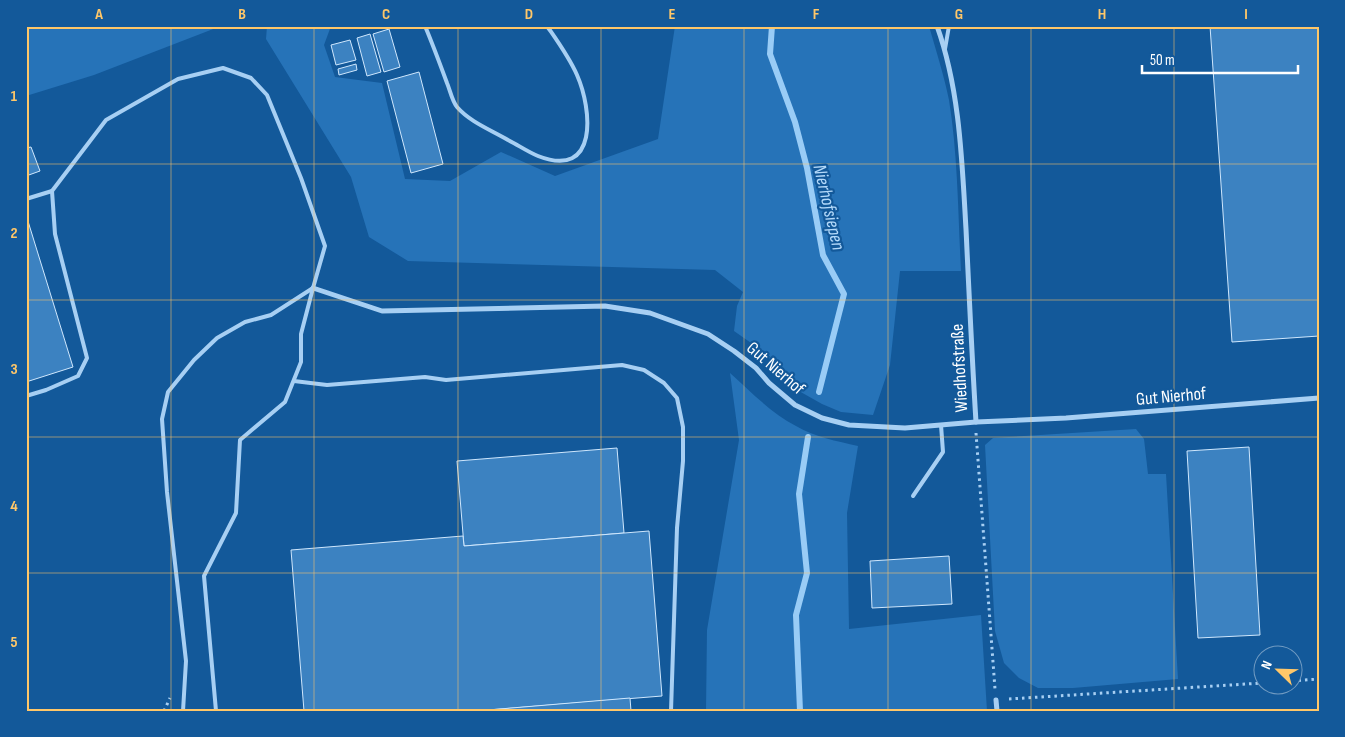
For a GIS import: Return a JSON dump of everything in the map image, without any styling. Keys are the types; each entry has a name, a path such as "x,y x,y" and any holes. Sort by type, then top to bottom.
{"street":[{"name":"Wiedhofstraße","path":"937,26 945,49 956,112 964,189 976,422"},
{"name":"Gut Nierhof","path":"313,288 382,311 605,306 650,313 708,334 742,356 795,405 822,418 849,425 879,428 1066,418 1319,398"},
{"path":"996,700 997,711"}],"lane":[{"path":"425,26 456,106 468,117 538,157 567,160 581,151 586,141 588,127 586,106 578,76 547,26"},
{"path":"945,49 949,26"},
{"path":"26,199 52,191 106,120 178,79 223,68 251,78 267,95 301,178 324,246 301,334 301,362 285,402 240,440 236,514 204,576 216,711"},
{"path":"26,396 46,390 78,376 87,358 55,234 52,191"},
{"path":"183,711 186,661 167,492 162,418 168,392 194,360 217,338 245,322 271,315 313,288"},
{"path":"294,381 327,385 425,378 446,380 622,365 644,370 664,383 677,398 683,427 684,461 677,528 671,711"},
{"path":"913,496 943,452 941,425"}],"path":[{"name":"Wiedhofstraße","path":"976,422 996,700"},
{"path":"1302,680 1319,679"},
{"path":"996,700 1252,684"}],"shaded area":[{"path":"26,26 221,26 94,75 26,96"},
{"path":"267,26 331,26 324,45 335,77 382,83 405,179 450,181 501,152 555,176 658,139 675,26 929,26 947,91 952,121 961,271 900,271 890,365 873,415 841,412 822,404 783,382 775,374 767,354 734,331 737,306 743,292 715,270 408,261 369,237 351,177 266,39"},
{"path":"730,373 769,408 787,421 818,436 858,446 847,513 849,629 981,615 987,711 706,711 707,630 739,440"},
{"path":"1136,429 1144,439 1148,474 1166,474 1178,679 1073,688 1038,688 1019,678 1004,663 995,631 985,445 993,438"}],"building":[{"path":"1210,26 1319,26 1319,336 1232,342"},
{"path":"389,29 400,67 384,72 373,34"},
{"path":"370,34 381,72 367,76 357,38"},
{"path":"350,40 356,60 336,65 331,45"},
{"path":"356,64 357,70 339,75 338,69"},
{"path":"419,72 443,164 411,173 387,81"},
{"path":"31,147 40,171 26,176 26,148"},
{"path":"26,218 73,367 26,382"},
{"path":"1249,447 1260,635 1198,638 1187,451"},
{"path":"617,448 624,533 464,546 457,461"},
{"path":"649,531 662,696 476,711 304,711 291,550 463,536 464,546"},
{"path":"949,556 952,604 872,608 870,561"},
{"path":"630,698 631,711 476,711"}],"waterway":[{"name":"Nierhofsiepen","path":"772,26 770,54 795,122 807,168 823,255 844,294 819,392"},
{"name":"Nierhofsiepen","path":"800,711 796,615 807,573 799,494 808,437"}]}
